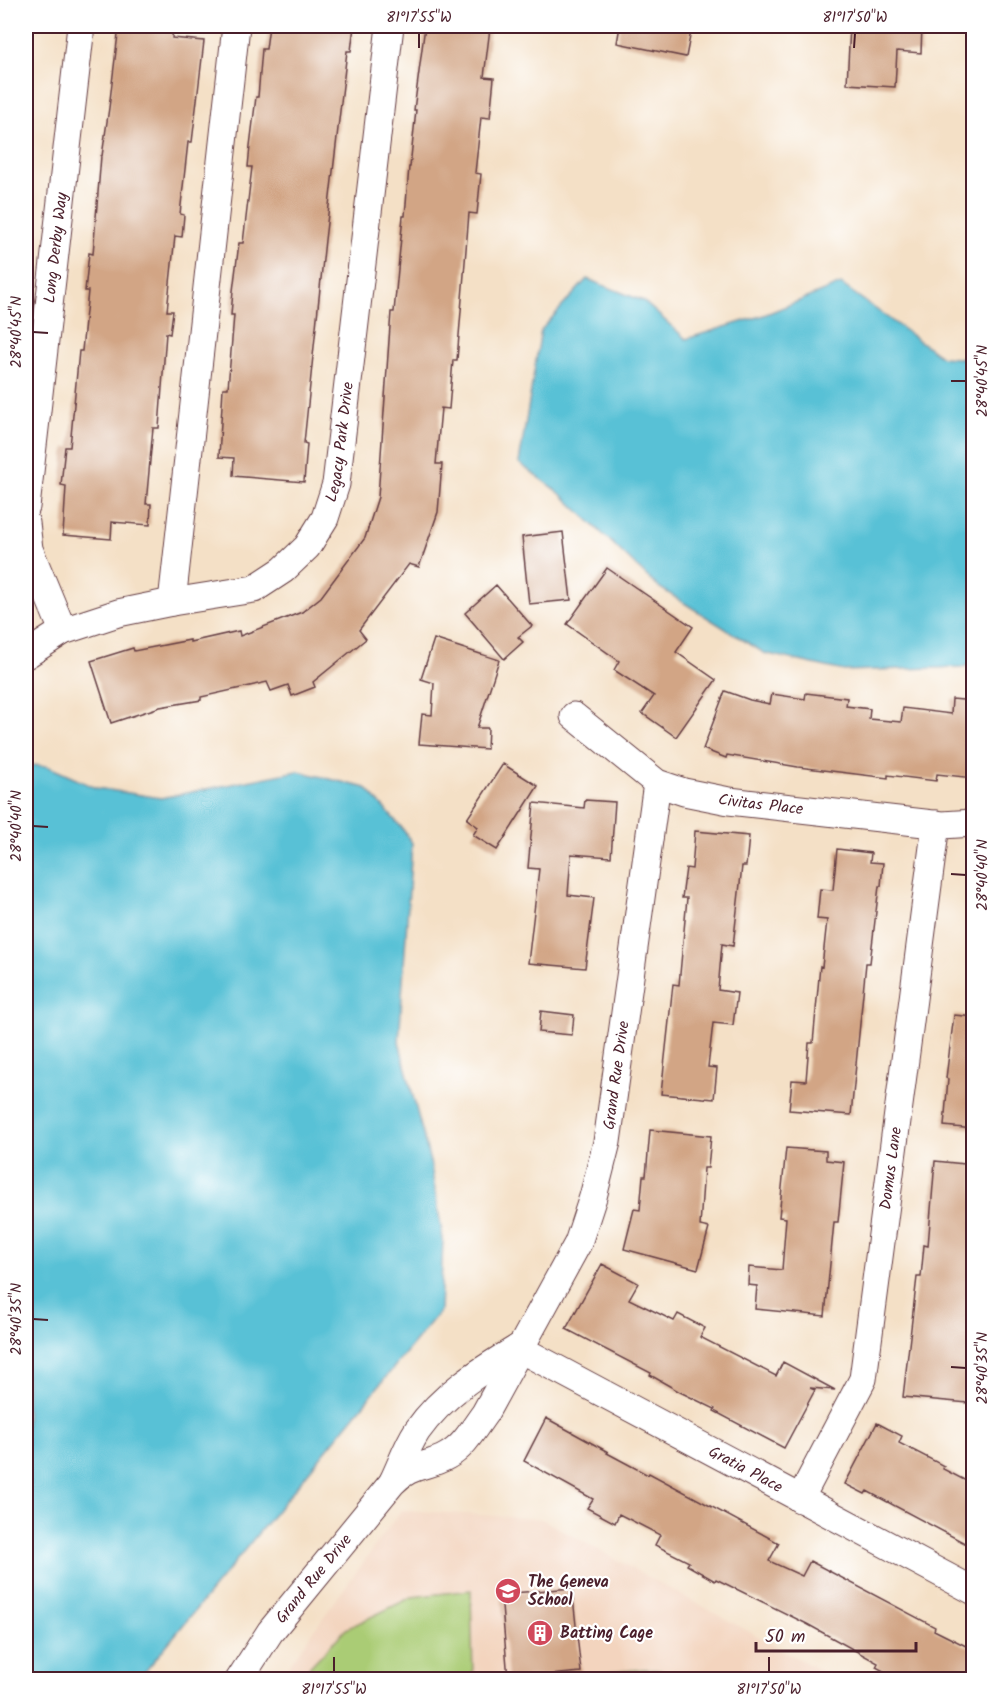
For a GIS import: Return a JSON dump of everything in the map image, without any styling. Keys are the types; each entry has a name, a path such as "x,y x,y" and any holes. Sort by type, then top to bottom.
{"street":[{"name":"Long Derby Way","path":"26,507 81,26"},
{"path":"172,602 236,26"},
{"name":"Legacy Park Drive","path":"26,655 63,631 118,613 254,589 283,570 307,547 325,518 336,484 390,26"},
{"path":"26,523 29,549 63,631"},
{"name":"Civitas Place","path":"573,716 657,783 684,792 716,799 936,824 974,823"},
{"name":"Grand Rue Drive","path":"239,1680 270,1632 392,1482 410,1468 436,1461 458,1448 485,1413 518,1348 578,1243 601,1171 607,1142 657,783"},
{"name":"Domus Lane","path":"800,1499 863,1379 936,824"},
{"name":"Grand Rue Drive","path":"392,1482 416,1433 427,1417 463,1383 518,1348"},
{"name":"Gratia Place","path":"518,1348 974,1591"}],"shaded area":[{"name":"The Geneva School","path":"401,1510 542,1519 836,1679 278,1680"}],"green space":[{"path":"471,1590 473,1679 298,1679 346,1629 412,1597"},
{"path":"645,1669 699,1679 567,1679 586,1675"}],"water":[{"path":"587,279 643,301 686,339 764,315 841,284 942,357 973,359 973,662 964,667 844,671 764,653 657,586 562,495 519,463 541,330"},
{"path":"26,765 47,766 96,788 161,798 298,771 366,788 402,828 412,843 399,1042 431,1166 443,1239 440,1311 139,1679 63,1680 26,1677"}],"building":[{"path":"119,26 173,26 172,38 204,41 192,142 188,142 180,214 184,215 182,237 175,236 167,311 173,311 170,334 166,333 159,428 153,428 146,504 151,504 150,525 112,522 111,539 63,535 66,486 61,485 65,447 70,447 79,351 82,351 88,291 85,291 89,253 93,254 101,156"},
{"path":"269,26 354,26 351,51 347,51 325,240 304,443 307,444 304,482 233,476 234,458 219,457 223,388 228,388 234,315 231,315 233,291 239,243 243,243 252,167 248,167 250,146 256,97 258,97 262,49 266,49"},
{"path":"425,26 490,28 484,77 494,78 490,118 481,117 475,173 481,174 477,214 469,213 457,360 453,360 449,409 441,408 436,464 442,464 438,512 419,567 409,564 359,630 366,639 313,682 315,687 292,696 288,685 271,691 267,682 201,697 201,700 160,707 111,723 91,661 133,648 134,651 239,631 240,636 302,612 321,597 365,538 378,497 391,312 394,312 416,110 414,110"},
{"path":"620,26 692,26 686,57 617,43"},
{"path":"850,26 922,26 921,53 897,51 895,87 847,84"},
{"path":"563,532 571,600 529,604 522,537"},
{"path":"607,568 693,627 676,652 716,680 676,737 642,713 654,696 614,670 619,661 567,624"},
{"path":"496,585 532,626 518,637 523,642 504,659 465,613"},
{"path":"434,639 499,660 477,728 488,728 487,749 419,744 422,714 432,715 434,683 421,679"},
{"path":"725,691 770,704 772,694 805,699 806,693 847,698 846,706 870,709 869,719 901,722 903,708 951,714 952,699 974,701 974,778 937,774 936,781 888,775 888,778 798,767 727,755 726,758 703,749"},
{"path":"503,764 538,786 497,850 473,835 478,827 467,819"},
{"path":"585,800 615,802 611,857 571,854 568,895 594,898 585,968 528,963 539,869 528,868 534,803 584,808"},
{"path":"695,831 749,836 746,866 742,866 733,946 722,944 718,990 737,993 733,1025 713,1023 708,1067 717,1068 714,1099 661,1094 673,984 679,985 687,898 682,898 686,868 692,869"},
{"path":"837,849 871,853 870,862 883,863 870,963 866,963 851,1115 789,1110 792,1080 806,1081 809,1043 813,1043 827,920 817,919 820,889 833,890"},
{"path":"541,1011 574,1015 572,1035 539,1032"},
{"path":"954,1015 974,1017 974,1129 944,1126 948,1079 946,1078"},
{"path":"650,1130 711,1136 708,1168 704,1168 700,1226 709,1228 698,1269 624,1249 634,1209 640,1210"},
{"path":"786,1148 826,1151 826,1160 844,1162 838,1222 834,1222 825,1316 755,1309 757,1286 748,1285 749,1267 782,1270 786,1218 779,1217"},
{"path":"935,1161 974,1165 974,1315 969,1361 972,1361 968,1403 903,1397 917,1277 921,1277 924,1245 928,1246"},
{"path":"602,1264 638,1283 629,1299 674,1321 678,1314 705,1328 700,1337 776,1376 783,1362 835,1390 810,1388 815,1390 784,1448 714,1411 715,1409 650,1375 651,1373 566,1329"},
{"path":"546,1418 648,1475 649,1473 779,1543 769,1561 802,1576 810,1561 974,1650 974,1680 900,1680 876,1667 878,1663 807,1624 716,1579 715,1581 687,1565 689,1562 655,1545 660,1535 619,1514 615,1523 587,1508 593,1499 524,1461"},
{"path":"877,1423 902,1436 899,1443 944,1466 943,1469 974,1485 974,1548 867,1491 865,1494 845,1484"},
{"name":"Batting Cage","path":"572,1588 581,1672 508,1679 501,1594"}],"place":[{"name":"The Geneva School","path":"508,1591"},
{"name":"Batting Cage","path":"540,1633"}]}
